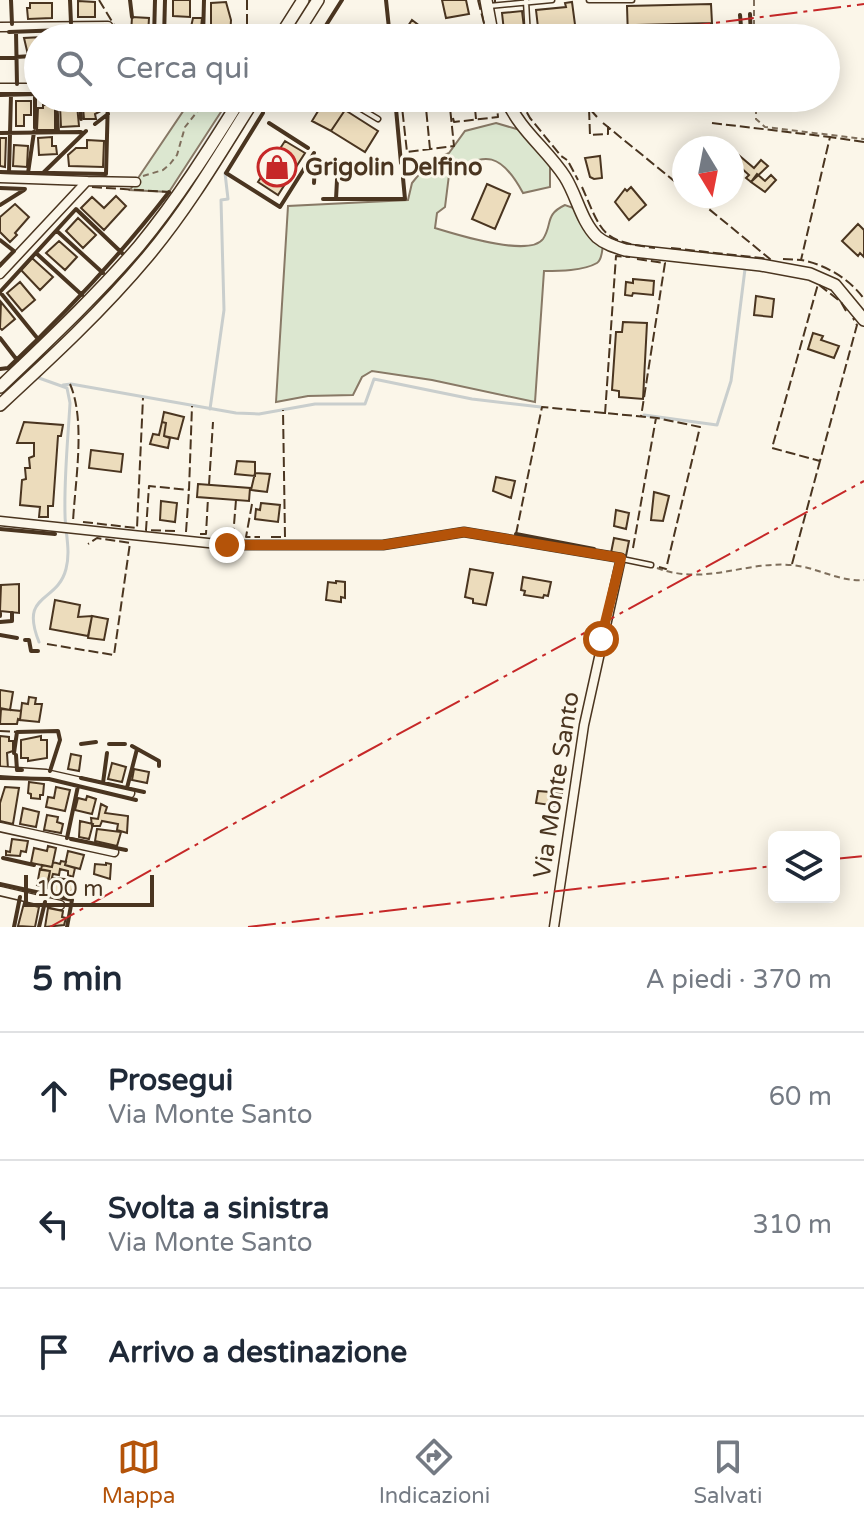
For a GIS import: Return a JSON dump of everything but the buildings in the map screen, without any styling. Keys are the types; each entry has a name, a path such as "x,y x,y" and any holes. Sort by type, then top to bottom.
{"main road":[{"path":"288,24 303,0"},
{"path":"303,24 318,0"},
{"path":"486,3 490,24"},
{"path":"0,387 80,310 140,244 232,112"},
{"path":"0,405 89,320 148,256 190,202 246,112"},
{"path":"514,112 522,127 567,180 598,237 610,246 635,252 761,265 810,274 835,285 864,320"}],"street":[{"path":"159,24 160,0"},
{"path":"0,27 24,27"},
{"path":"0,88 24,88"},
{"path":"0,178 139,179"},
{"path":"0,274 87,181"},
{"path":"0,521 227,545 383,545 464,532 621,558"},
{"name":"Via Monte Santo","path":"554,927 584,725 621,558"},
{"path":"0,771 46,774 130,793"},
{"path":"0,827 114,852"},
{"path":"0,891 60,905"}],"lane":[{"path":"486,3 552,0"},
{"path":"589,0 632,0"},
{"path":"528,1 528,24"},
{"path":"366,112 378,119"},
{"path":"621,558 651,565"}],"path":[{"path":"754,0 754,24"},
{"path":"139,179 170,164 177,155 185,127 197,112"},
{"path":"756,112 756,119 765,127 864,139"},
{"path":"651,565 667,572 697,576 787,565 852,581 864,580"}],"green space":[{"path":"183,112 221,112 169,192 130,190"},
{"path":"496,123 520,130 550,162 550,187 523,193 500,163 483,159 473,161 449,175 445,207 437,213 435,228 491,243 535,244 546,234 554,212 565,205 579,210 603,245 600,260 591,266 544,271 535,402 372,371 362,377 353,395 308,396 276,402 288,206 408,200 412,183 429,162 449,153 465,131"}],"waterway":[{"path":"281,24 288,14"},
{"path":"179,184 225,112"},
{"path":"210,409 224,310 221,200 228,199 225,173"},
{"path":"644,415 717,425 731,381 745,269"},
{"path":"39,378 67,388 70,403 65,500 67,562 61,580 36,606 34,626 39,642"},
{"path":"63,385 259,414 315,404 365,404 374,379 472,399 541,407"}],"fence":[{"path":"99,0 114,24"},
{"path":"247,0 247,24"},
{"path":"478,0 484,24"},
{"path":"403,112 407,152 454,146 450,112"},
{"path":"426,112 430,149"},
{"path":"475,112 476,119"},
{"path":"453,118 454,122 498,117 497,112"},
{"path":"527,112 567,160"},
{"path":"589,112 590,135 608,134 608,126"},
{"path":"593,112 597,117"},
{"path":"603,123 672,179"},
{"path":"712,123 830,137"},
{"path":"864,142 830,137 801,260 837,274 864,299"},
{"path":"569,163 578,180"},
{"path":"92,187 169,192"},
{"path":"582,187 606,233 624,242 655,248"},
{"path":"671,248 770,259 708,208"},
{"path":"605,414 616,256 630,257"},
{"path":"637,259 665,263 641,417"},
{"path":"783,259 801,260"},
{"path":"846,311 841,302 818,284 772,448 820,461 857,325 853,318"},
{"path":"70,384 79,433 73,522"},
{"path":"83,522 137,528 143,398"},
{"path":"175,531 146,530 149,486 189,490 192,406"},
{"path":"516,534 542,407 657,418 700,427 666,569 659,567"},
{"path":"271,537 285,537 283,410"},
{"path":"633,548 656,418"},
{"path":"209,485 213,422"},
{"path":"792,564 820,461"},
{"path":"186,532 189,490"},
{"path":"200,534 206,534 208,498"},
{"path":"236,500 233,537 239,537"},
{"path":"252,504 246,537 260,537"},
{"path":"47,644 114,655 130,543 97,538 88,544"},
{"path":"0,731 17,732"}],"wall":[{"path":"11,0 12,24"},
{"path":"70,0 71,23"},
{"path":"130,0 132,17"},
{"path":"154,24 155,0"},
{"path":"164,24 165,0"},
{"path":"203,24 204,0"},
{"path":"327,24 342,0"},
{"path":"386,0 389,24"},
{"path":"750,14 750,24"},
{"path":"740,15 741,24"},
{"path":"9,32 24,31"},
{"path":"16,32 17,84"},
{"path":"0,58 24,56"},
{"path":"0,95 24,94"},
{"path":"9,172 11,95"},
{"path":"35,112 35,128"},
{"path":"57,112 58,132"},
{"path":"81,112 81,119"},
{"path":"0,172 106,174 108,112"},
{"path":"396,112 401,163"},
{"path":"263,113 226,173 280,207 314,153"},
{"path":"95,124 108,114"},
{"path":"269,123 308,148"},
{"path":"43,173 86,131"},
{"path":"28,173 34,132"},
{"path":"0,133 81,132"},
{"path":"336,199 338,161"},
{"path":"314,183 315,163"},
{"path":"323,199 405,199 403,178"},
{"path":"0,188 25,189"},
{"path":"0,205 24,190"},
{"path":"0,369 8,368 72,305 169,192"},
{"path":"0,292 76,209 122,253"},
{"path":"57,231 103,273"},
{"path":"0,240 14,251 0,265"},
{"path":"36,253 82,295"},
{"path":"0,292 38,339"},
{"path":"0,338 17,360"},
{"path":"0,529 55,534"},
{"path":"516,534 594,549"},
{"path":"0,622 12,621 12,613"},
{"path":"0,635 17,638"},
{"path":"25,640 29,640 31,651 38,651"},
{"path":"14,753 17,732 58,731 60,740 50,771"},
{"path":"81,744 96,742"},
{"path":"109,744 125,744"},
{"path":"132,746 159,761 159,766"},
{"path":"127,788 137,749"},
{"path":"103,783 107,753"},
{"path":"16,755 17,770 22,770"},
{"path":"0,778 49,779 136,800"},
{"path":"81,778 144,792"},
{"path":"67,838 78,786"},
{"path":"71,839 126,850"},
{"path":"3,858 34,865"},
{"path":"0,884 72,900 67,927"},
{"path":"14,927 20,897"},
{"path":"39,927 45,902"}],"power":[{"path":"706,24 864,4"},
{"path":"50,927 864,481"},
{"path":"840,858 864,856"},
{"path":"248,927 768,867"}],"place":[{"name":"Grigolin Delfino","path":"277,167"}],"route":[{"path":"227,545 383,545 464,532 621,558 601,639"}]}
